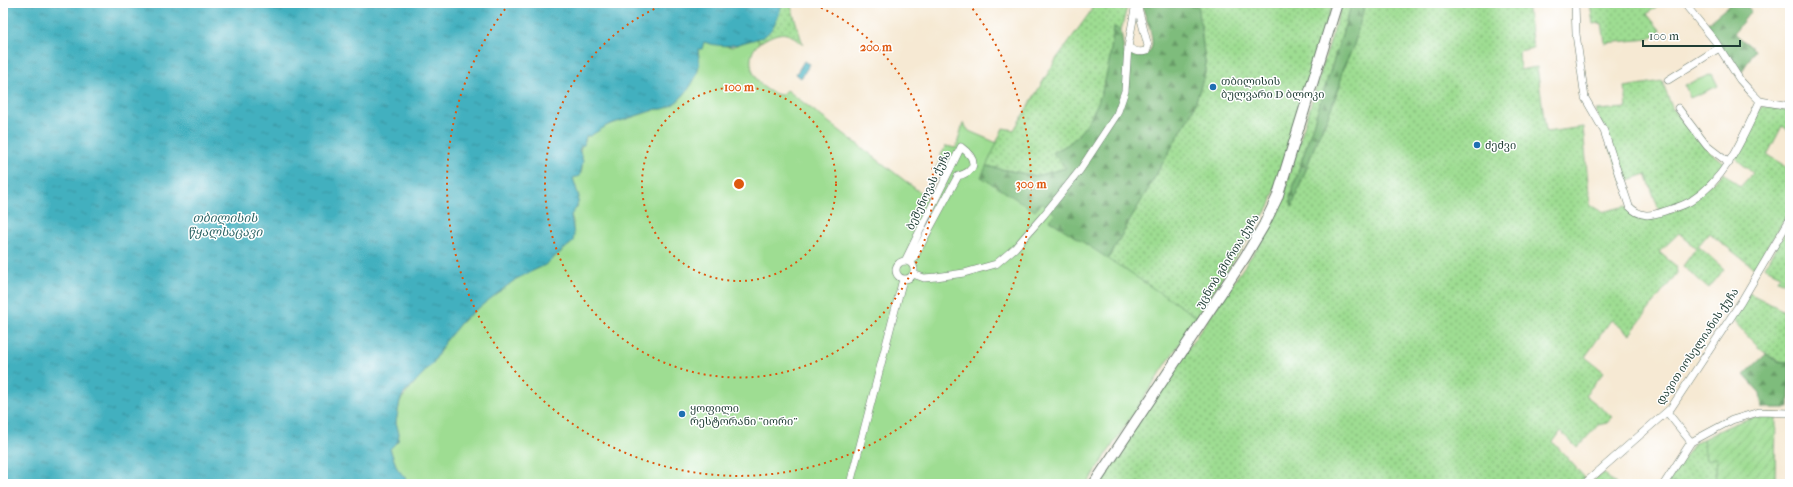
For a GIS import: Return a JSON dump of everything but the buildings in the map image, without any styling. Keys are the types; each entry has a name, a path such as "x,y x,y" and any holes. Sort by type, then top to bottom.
{"main road":[{"name":"უცნობ გმირთა ქუჩა","path":"1094,484 1241,264 1264,225 1277,198 1337,3"}],"street":[{"path":"1128,47 1136,52 1141,52 1146,51 1148,46 1136,3"},
{"path":"913,274 924,278 936,277 985,268 996,264 1015,248 1080,170 1117,114 1124,91 1128,47 1136,3"},
{"path":"1575,3 1576,34 1585,98 1604,131 1629,206 1635,213 1649,215 1659,213 1690,201 1700,194 1729,163 1760,101"},
{"path":"1684,3 1719,48 1740,80 1760,101 1790,106"},
{"path":"1668,80 1719,48"},
{"path":"1678,108 1707,146 1729,163"},
{"name":"ბეშენოვას ქუჩა","path":"961,147 972,158 973,164 971,169 958,176 908,262 961,147"},
{"name":"დავით იოსელიანის ქუჩა","path":"1584,484 1667,412 1741,302 1790,220"},
{"path":"908,262 914,268 913,274 909,278 903,279 897,274 896,268 899,263 908,262"},
{"path":"850,484 903,279"},
{"path":"1667,412 1691,442"},
{"path":"1664,484 1691,442 1732,420 1759,412 1790,413"}],"green space":[{"path":"783,3 790,3 803,45 787,34 777,34 759,43 757,38 766,33 770,28"},
{"path":"1093,3 1128,3 1121,30 1114,28 1107,74 1098,103 1083,129 1072,141 1053,152 1066,168 1036,176 986,166 1003,128 1014,130 1057,58 1091,11"},
{"path":"1142,3 1198,3 1206,70 1193,110 1108,259 1049,220 1042,203 1035,212 980,177 986,166 1036,176 1066,168 1053,153 1070,143 1091,117 1098,103 1107,73 1114,27 1121,30 1124,52 1139,57 1150,51 1152,38"},
{"path":"1198,3 1333,3 1270,205 1197,317 1108,259 1193,110 1206,70"},
{"path":"1342,3 1352,3 1290,197 1292,206 1318,137 1340,85 1342,70 1354,45 1365,3 1527,3 1533,48 1519,51 1520,70 1537,67 1546,132 1583,127 1590,205 1602,212 1626,206 1633,216 1649,218 1680,209 1724,173 1740,187 1753,173 1735,158 1760,108 1764,106 1790,112 1790,131 1782,126 1767,155 1790,169 1790,211 1754,268 1709,233 1698,246 1724,269 1709,288 1683,266 1696,248 1679,233 1659,252 1676,266 1677,273 1630,334 1611,320 1585,357 1604,372 1585,395 1613,417 1607,423 1598,425 1577,448 1561,431 1553,442 1585,478 1579,484 1098,484 1165,382 1270,229 1282,198"},
{"path":"1352,3 1365,3 1354,45 1342,70 1340,85 1318,137 1292,207 1290,197"},
{"path":"1590,3 1661,3 1647,14 1661,31 1649,39 1605,43 1602,23 1593,24"},
{"path":"1732,3 1745,3 1751,11 1734,33 1755,50 1739,76 1704,26"},
{"path":"757,38 759,43 752,54 752,68 754,75 763,86 775,94 782,95 787,90 930,200 944,173 936,168 942,157 941,155 946,146 956,148 963,123 969,131 997,143 981,177 1035,211 1042,203 1055,214 1049,220 1197,317 1087,484 410,484 397,468 390,449 398,441 399,434 396,422 400,401 433,363 454,330 471,313 516,279 545,265 573,242 573,221 571,215 577,207 579,197 573,178 580,176 582,162 580,150 585,142 586,136 608,125 657,109 664,109 678,101 695,79 699,62 698,49 704,42 732,47"},
{"path":"1712,74 1718,86 1690,98 1685,85"},
{"path":"1662,81 1673,110 1704,147 1725,164 1699,192 1689,199 1659,210 1646,174 1623,182 1596,110 1627,108 1625,87"},
{"path":"1790,225 1790,286 1777,280 1780,275 1764,267"},
{"path":"1749,293 1790,314 1790,361 1774,359 1766,354 1732,319"},
{"path":"1766,354 1777,361 1790,361 1789,408 1762,408 1760,393 1744,375"},
{"path":"1776,414 1775,484 1715,484 1717,458 1706,460 1703,439 1747,419"},
{"path":"1703,439 1717,458 1715,484 1667,484 1693,444"},
{"path":"1603,473 1616,484 1590,484"}],"water":[{"name":"თბილისის წყალსაცავი","path":"3,3 783,3 773,26 763,37 727,46 704,42 702,49 698,49 699,63 698,72 695,79 678,101 671,106 608,125 590,136 586,136 584,145 581,146 579,150 583,160 580,176 573,178 579,197 577,207 571,215 574,235 573,242 545,265 516,279 463,320 445,342 433,363 403,395 400,401 396,422 399,434 398,441 390,449 397,468 410,484 3,484"},
{"path":"804,61 810,64 801,78 796,74"}],"place":[{"name":"თბილისის ბულვარი D ბლოკი","path":"1213,87"},
{"name":"ძეძვი","path":"1477,145"},
{"name":"ყოფილი რესტორანი \"იორი\"","path":"682,414"}]}
